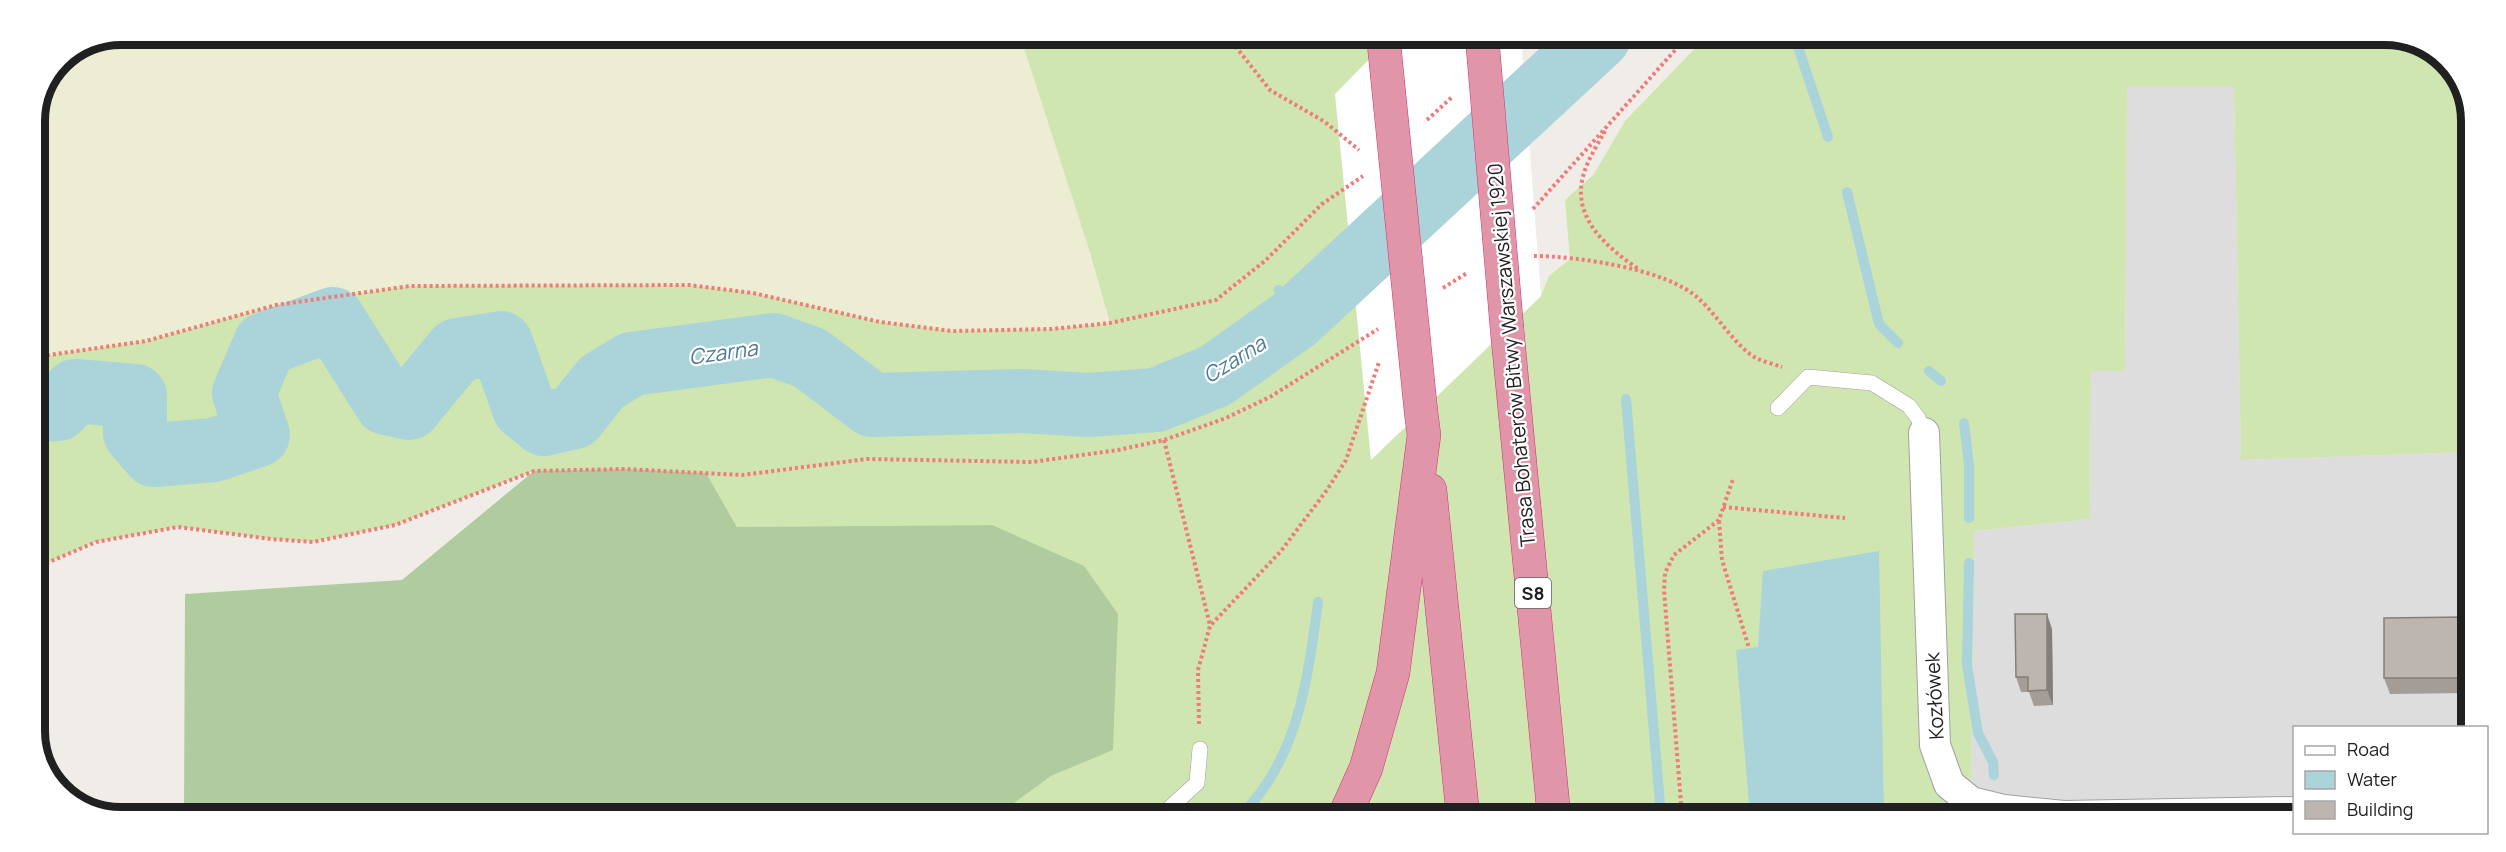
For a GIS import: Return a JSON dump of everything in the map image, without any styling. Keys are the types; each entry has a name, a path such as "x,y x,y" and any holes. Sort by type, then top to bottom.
{"highway":[{"path":"1384,45 1462,807"},
{"name":"Trasa Bohaterów Bitwy Warszawskiej 1920","path":"1483,45 1507,329 1553,807"},
{"path":"1349,807 1366,768 1393,673 1422,423"}],"street":[{"name":"Kozłówek","path":"1924,433 1935,745 1949,784 1971,802 1992,807"}],"lane":[{"path":"1778,408 1808,377 1872,383 1909,406 1918,418 1924,433"},
{"path":"1171,807 1197,783 1200,749"}],"path":[{"path":"1234,45 1270,90 1324,122 1360,151"},
{"path":"1532,210 1680,45"},
{"path":"1422,125 1456,93"},
{"path":"1608,125 1584,172 1580,196 1588,224 1617,255 1644,273"},
{"path":"45,356 146,341 276,305 410,286 689,285 753,293 880,322 952,331 1052,329 1110,323 1216,300 1266,260 1322,204 1369,172"},
{"path":"45,564 96,542 178,526 271,539 313,542 395,525 534,471 624,470 742,475 867,459 1032,462 1118,450 1164,440 1226,418 1270,397 1384,325"},
{"path":"1164,440 1210,626"},
{"path":"1732,479 1719,520 1722,560 1749,648"},
{"path":"1723,507 1845,518"},
{"path":"1681,807 1664,590 1665,573 1674,555 1719,520"}],"shaded area":[{"path":"2127,86 2234,86 2241,460 2461,452 2461,726 2293,726 2293,807 1971,807 1974,531 2090,519 2091,370 2125,370"}],"green space":[{"path":"1023,45 1089,249 1110,323 1052,329 952,331 880,322 754,293 689,285 410,286 276,305 146,341 45,356 46,106 58,79 67,67 92,51 106,46"},
{"path":"1023,45 1396,45 1541,296 1549,276 1570,259 1565,200 1594,174 1625,121 1698,45 2395,46 2423,55 2442,71 2455,92 2461,116 2461,452 2241,460 2234,86 2127,86 2125,371 2091,371 2090,519 1974,531 1971,807 1009,807 1051,776 1113,749 992,525 737,527 706,473 534,471 395,525 313,542 178,527 96,542 45,564 45,356 146,341 276,305 410,286 689,285 754,293 880,322 952,331 1052,329 1110,323 1089,249"},
{"path":"624,469 706,473 737,527 992,525 1084,566 1118,614 1113,750 1051,776 1009,807 184,807 185,594 402,580 534,471"}],"water":[{"path":"1879,551 1884,807 1749,807 1736,650 1758,647 1763,571"}],"pier":[{"path":"1383,45 1522,45 1541,296 1371,460 1335,94"}],"building":[{"path":"2015,614 2047,614 2047,690 2028,691 2028,677 2016,677"},
{"path":"2461,617 2461,678 2384,678 2384,618"}],"waterway":[{"name":"Czarna","path":"45,410 58,409 75,391 135,396 135,433 154,455 214,450 258,435 244,393 265,344 333,319 386,403 409,408 457,350 501,343 524,408 544,424 574,417 602,382 632,364 774,345 810,358 872,405 1023,401 1088,405 1156,400 1215,376 1295,319 1590,45"},
{"path":"1797,45 1828,137"},
{"path":"1847,192 1879,324 1898,343"},
{"path":"1279,290 1295,319"},
{"path":"1929,371 1941,381"},
{"path":"1215,376 1215,394"},
{"path":"1626,399 1660,807"},
{"path":"1964,423 1969,465 1969,518"},
{"path":"1969,563 1967,665 1978,733 1993,762 1994,775"},
{"path":"1248,807 1276,769 1288,743 1310,660 1318,602"}]}
